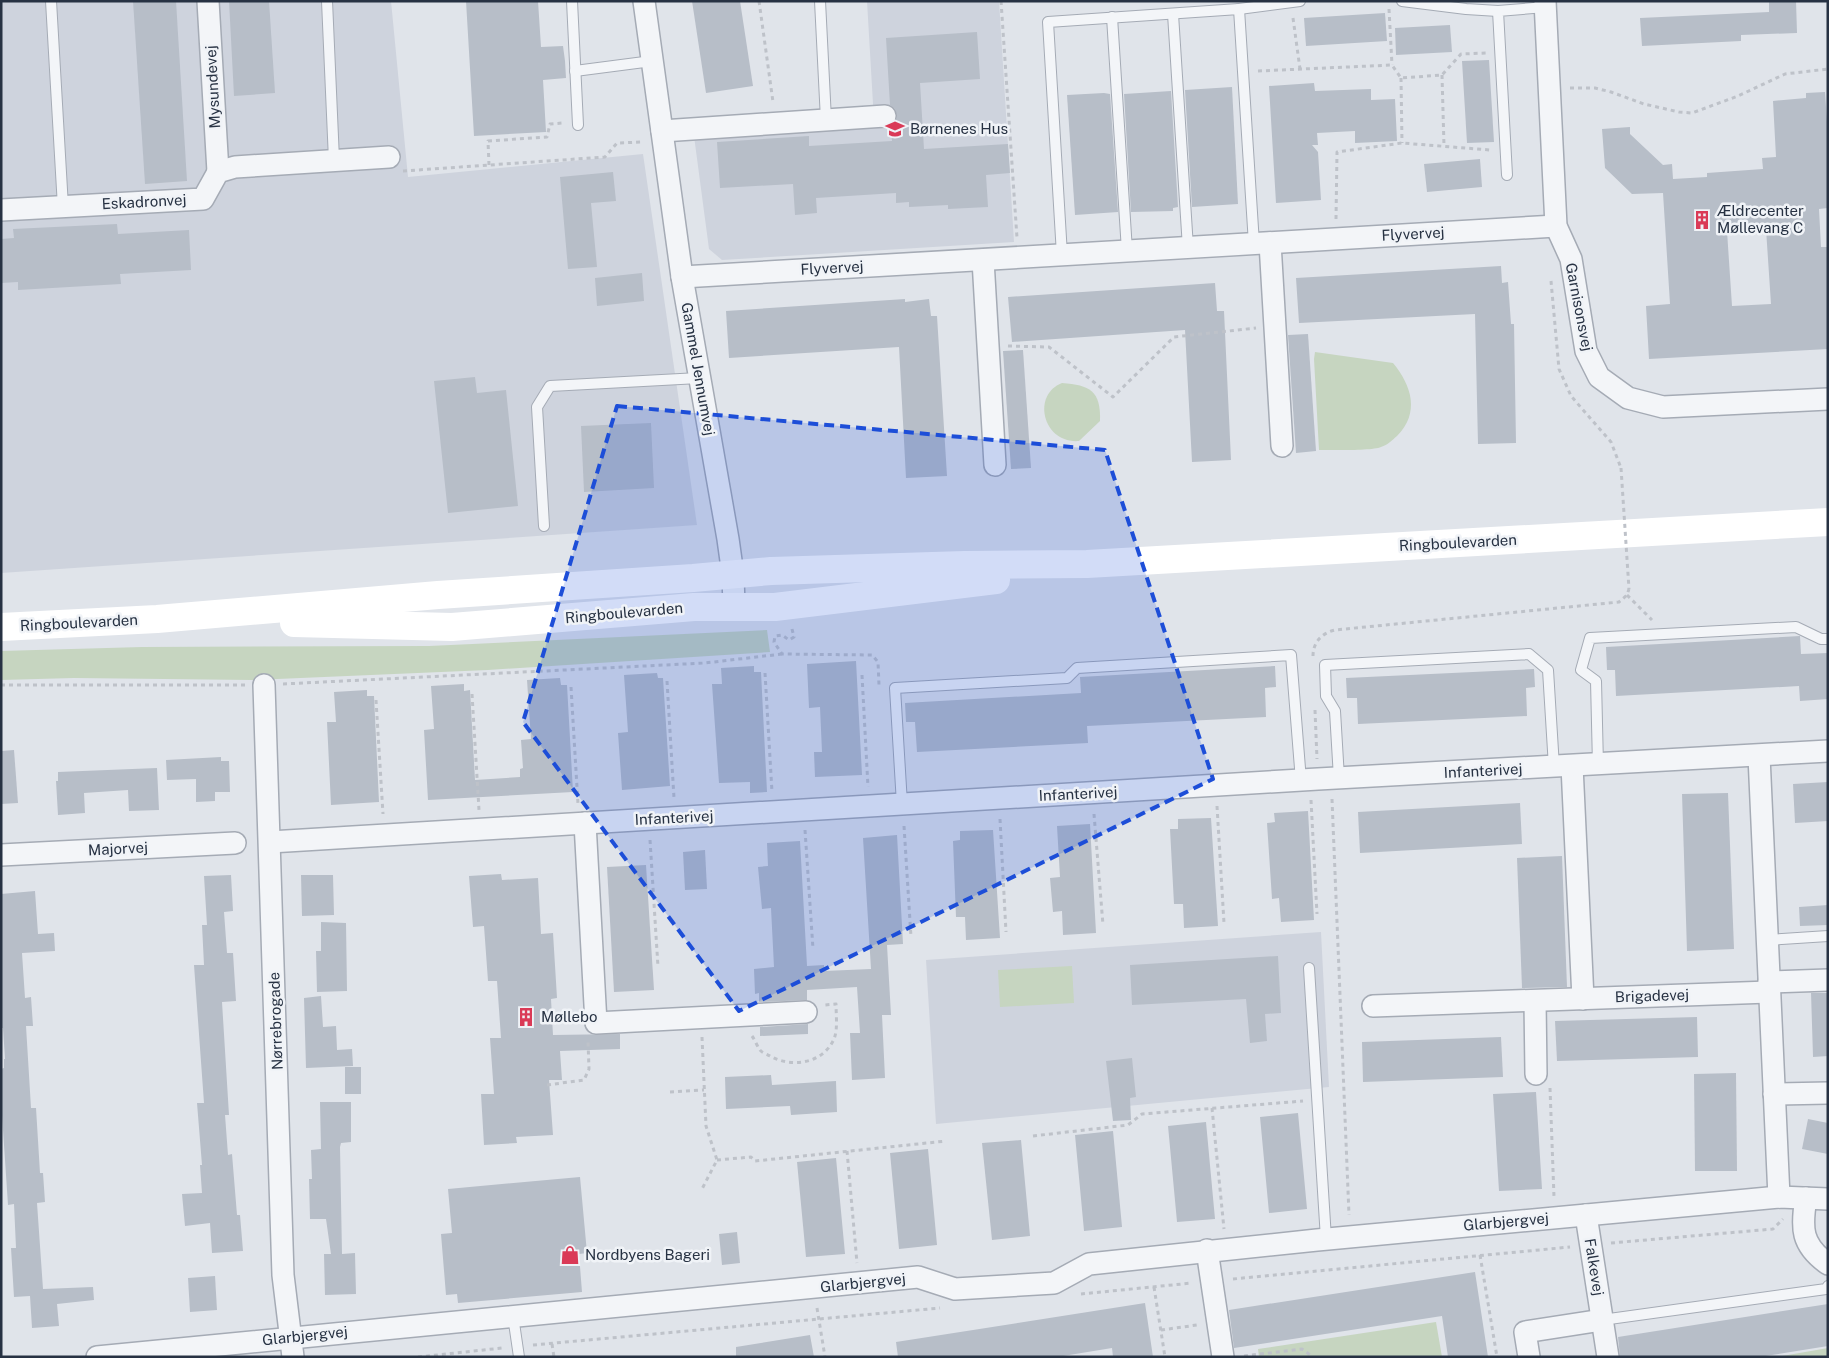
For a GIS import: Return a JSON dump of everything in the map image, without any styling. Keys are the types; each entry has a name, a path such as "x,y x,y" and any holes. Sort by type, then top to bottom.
{"main road":[{"name":"Ringboulevarden","path":"1,627 157,619 438,595 733,575 771,570 1087,564 1828,522"},
{"name":"Ringboulevarden","path":"157,619 452,627 694,607 775,607 1020,577 1087,564"}],"street":[{"name":"Mysundevej","path":"208,1 218,172"},
{"name":"Gammel Jennumvej","path":"644,1 682,277 733,575 734,607"},
{"name":"Garnisonsvej","path":"1546,4 1556,226 1571,259 1586,351 1599,377 1628,398 1663,407 1828,398"},
{"path":"663,136 776,123 885,116"},
{"path":"218,172 235,167 389,157"},
{"name":"Eskadronvej","path":"1,210 203,199 218,172"},
{"name":"Flyvervej","path":"682,277 1556,226"},
{"path":"1262,243 1275,326 1282,446"},
{"path":"983,260 995,464"},
{"name":"Nørrebrogade","path":"264,686 283,1275 292,1347"},
{"name":"Infanterivej","path":"270,842 1335,778 1828,751"},
{"path":"1759,756 1779,1197"},
{"path":"1563,767 1583,999"},
{"path":"582,823 596,1023 806,1012"},
{"name":"Majorvej","path":"1,855 235,844"},
{"name":"Brigadevej","path":"1373,1006 1583,999 1769,987 1828,980"},
{"path":"1535,1000 1536,1074"},
{"path":"1774,1094 1828,1093"},
{"name":"Glarbjergvej","path":"97,1357 292,1347 513,1316 918,1277 954,1289 1054,1283 1088,1264 1216,1250 1779,1197 1828,1199"},
{"path":"1806,1198 1802,1223 1807,1242 1828,1264"},
{"name":"Falkevej","path":"1586,1214 1608,1357"},
{"path":"1216,1250 1211,1281 1223,1357"},
{"path":"1529,1357 1525,1332 1602,1320"}],"lane":[{"path":"50,1 63,206"},
{"path":"326,1 334,160"},
{"path":"572,1 578,124"},
{"path":"820,1 826,120"},
{"path":"1402,1 1498,11 1546,4"},
{"path":"1062,255 1048,22 1239,9 1296,2"},
{"path":"1239,9 1243,71 1262,243"},
{"path":"1498,11 1507,175"},
{"path":"1173,14 1188,248"},
{"path":"1112,17 1127,251"},
{"path":"575,71 652,61"},
{"path":"544,526 536,407 550,386 699,378"},
{"path":"1598,765 1596,682 1581,670 1590,638 1796,627 1821,639 1828,638"},
{"path":"1335,778 1335,711 1326,696 1325,665 1529,654 1548,670 1563,767"},
{"path":"902,804 895,688 1067,678 1076,668 1282,655 1291,655 1305,780"},
{"path":"1767,940 1828,936"},
{"path":"1310,968 1326,1239"},
{"path":"1602,1320 1826,1289 1828,1286"},
{"path":"513,1316 518,1352"}],"path":[{"path":"759,1 776,123"},
{"path":"1001,1 1019,258"},
{"path":"1388,1 1392,65 1401,78 1402,143"},
{"path":"1296,2 1300,69"},
{"path":"1401,78 1442,75 1461,54 1500,52"},
{"path":"1243,71 1392,65"},
{"path":"1550,90 1595,88 1644,104 1692,113 1738,96 1785,74 1828,69"},
{"path":"1442,75 1444,146"},
{"path":"489,165 488,141 547,137 550,124 578,124"},
{"path":"389,157 403,171 605,157 617,143 663,136"},
{"path":"1336,239 1337,152 1402,143 1506,151"},
{"path":"988,346 1049,347 1113,397 1174,337 1275,326"},
{"path":"1621,468 1628,589"},
{"path":"1627,594 1667,634"},
{"path":"775,607 776,622 787,624 793,630 794,637 789,640 782,635 775,636 774,642 782,654"},
{"path":"1,685 264,686 705,663 782,654 872,655 878,662 879,691"},
{"path":"765,673 773,812"},
{"path":"862,675 870,806"},
{"path":"667,681 675,818"},
{"path":"571,687 582,823"},
{"path":"472,694 480,829"},
{"path":"376,700 385,835"},
{"path":"1335,778 1350,1237"},
{"path":"1305,780 1317,914"},
{"path":"1216,785 1224,923"},
{"path":"1092,793 1103,925"},
{"path":"998,798 1006,932"},
{"path":"902,804 911,937"},
{"path":"804,810 813,949"},
{"path":"649,819 658,967"},
{"path":"741,1016 760,1051 777,1060 792,1064 808,1062 820,1056 834,1039 836,1004 814,1005 806,1012"},
{"path":"700,1018 706,1126 717,1160 702,1189"},
{"path":"547,1084 584,1080 589,1069 587,1030 596,1023"},
{"path":"1536,1074 1550,1079 1555,1218"},
{"path":"670,1092 704,1090"},
{"path":"1033,1136 1128,1125 1142,1114 1304,1101 1306,1109"},
{"path":"1212,1108 1216,1250"},
{"path":"717,1160 751,1158 755,1161 946,1141"},
{"path":"847,1151 859,1283"},
{"path":"1075,1295 1772,1229 1806,1198"},
{"path":"1480,1256 1497,1357"},
{"path":"1154,1287 1165,1357"},
{"path":"814,1288 825,1357"},
{"path":"418,1357 518,1352 552,1344 946,1307"},
{"path":"1160,1330 1217,1322"},
{"path":"552,1344 554,1357"},
{"path":"1236,1357 1302,1349 1313,1357"}],"highlighted area":[{"path":"617,406 1105,450 1213,779 739,1011 523,722"}],"shaded area":[{"path":"1,1 391,1 408,177 643,154 697,525 1,573"},
{"name":"Børnenes Hus","path":"867,1 999,1 1014,242 722,260 709,249 694,136 874,121"},
{"path":"1321,932 1329,1087 936,1124 926,960"}],"green space":[{"path":"1315,352 1393,363 1405,381 1411,400 1409,418 1397,436 1386,445 1376,448 1319,450"},
{"path":"1062,383 1087,388 1096,396 1100,411 1100,421 1079,441 1067,440 1057,435 1045,418 1044,407 1047,398 1052,389"},
{"path":"767,630 770,652 488,670 253,680 74,678 1,680 1,651 142,647 429,646"},
{"path":"1072,966 1074,1003 1000,1007 998,970"},
{"path":"1436,1322 1442,1357 1259,1357 1258,1349"},
{"path":"1828,1348 1828,1357 1776,1357"}],"building":[{"path":"133,1 176,1 187,181 145,184"},
{"path":"229,1 269,1 275,93 234,96"},
{"path":"466,1 538,1 541,47 563,46 565,61 566,78 543,80 546,132 474,136"},
{"path":"692,1 740,1 753,86 706,93"},
{"path":"1769,1 1796,1 1797,33 1741,35 1741,41 1642,46 1640,18 1769,12"},
{"path":"1385,13 1387,41 1306,46 1304,18"},
{"path":"1450,25 1452,52 1396,55 1395,28"},
{"path":"977,32 980,79 920,83 924,149 1008,144 1010,173 986,175 988,207 948,209 948,205 909,207 909,202 896,203 896,193 816,198 817,213 795,215 793,184 720,188 717,142 809,136 809,146 892,141 891,127 896,122 897,115 895,109 890,105 886,38"},
{"path":"1489,60 1494,142 1467,143 1462,61"},
{"path":"1314,83 1315,91 1371,89 1371,100 1395,99 1397,141 1355,143 1355,131 1317,133 1318,145 1312,145 1318,152 1321,200 1276,203 1269,86"},
{"path":"1232,87 1238,204 1192,207 1185,90"},
{"path":"1171,91 1178,207 1173,208 1173,211 1131,212 1124,94"},
{"name":"Ældrecenter Møllevang C","path":"1825,92 1828,137 1828,208 1819,209 1821,247 1828,247 1828,349 1649,359 1646,306 1670,304 1663,193 1632,194 1605,168 1602,129 1630,127 1630,134 1663,165 1672,164 1673,179 1707,177 1707,173 1763,169 1762,158 1776,157 1773,101 1806,98 1806,93","holes":["1766,229 1771,304 1732,306 1727,231"]},
{"path":"1110,94 1118,212 1075,215 1067,95"},
{"path":"1480,159 1482,187 1427,192 1424,164"},
{"path":"613,172 616,201 591,203 597,267 568,269 560,177"},
{"path":"117,224 118,234 189,230 191,270 120,274 121,284 18,290 18,282 1,283 1,239 14,238 13,229"},
{"path":"1501,266 1502,283 1508,282 1511,324 1514,324 1516,443 1478,444 1475,314 1299,323 1296,278"},
{"path":"642,273 644,301 597,306 595,278"},
{"path":"1215,283 1217,311 1224,311 1231,460 1192,462 1185,330 1012,342 1008,297"},
{"path":"905,299 905,302 929,299 931,316 937,316 947,476 906,478 899,347 729,358 726,311"},
{"path":"1308,334 1316,451 1296,453 1288,335"},
{"path":"1023,350 1031,468 1011,469 1003,351"},
{"path":"475,377 477,393 506,390 518,506 448,513 434,381"},
{"path":"651,423 654,488 584,492 581,426"},
{"path":"1800,636 1801,654 1828,653 1828,699 1800,701 1799,686 1616,696 1615,670 1607,670 1606,647"},
{"path":"856,661 862,775 815,777 814,752 822,752 820,707 809,708 807,664"},
{"path":"754,666 754,672 761,672 767,792 750,793 750,782 719,783 712,684 722,684 721,668"},
{"path":"1275,666 1276,687 1265,688 1266,717 1087,726 1088,743 917,752 915,722 906,722 905,703 1081,693 1080,677"},
{"path":"1534,669 1535,687 1526,688 1527,716 1358,724 1357,698 1347,698 1346,678"},
{"path":"657,673 658,678 663,678 670,786 622,790 618,733 628,732 624,675"},
{"path":"560,678 561,685 567,685 573,792 428,800 424,730 434,729 431,686 464,684 464,691 470,690 475,780 520,777 520,769 523,768 521,740 531,739 527,680"},
{"path":"367,690 367,696 374,696 379,802 331,805 327,722 336,722 334,692"},
{"path":"14,750 18,803 1,804 1,751"},
{"path":"221,757 221,761 229,761 230,792 215,792 215,801 196,802 196,779 167,780 166,760"},
{"path":"157,768 159,810 129,811 128,790 84,793 85,813 58,815 56,781 58,781 58,772"},
{"path":"1828,782 1828,821 1795,823 1793,784"},
{"path":"1728,793 1734,949 1687,951 1682,794"},
{"path":"1520,803 1522,844 1360,853 1358,812"},
{"path":"1308,811 1314,920 1281,922 1279,898 1272,899 1267,823 1275,822 1274,813"},
{"path":"1211,818 1218,926 1184,928 1183,904 1174,904 1170,829 1178,829 1178,819"},
{"path":"1090,824 1096,933 1063,935 1062,911 1053,912 1050,878 1060,877 1057,826"},
{"path":"993,830 1000,938 966,940 965,917 956,917 953,841 960,840 960,831"},
{"path":"897,835 903,944 887,945 891,1015 882,1015 885,1078 852,1080 850,1033 860,1033 857,987 807,990 807,1000 759,1002 759,993 755,994 754,969 774,967 771,908 762,909 758,867 768,866 767,843 800,841 807,966 824,965 824,971 871,969 863,838"},
{"path":"705,850 707,889 685,890 683,852"},
{"path":"1562,856 1567,987 1522,988 1517,858"},
{"path":"646,865 654,990 614,992 607,867"},
{"name":"Møllebo","path":"501,874 502,880 538,878 541,934 553,933 557,998 551,999 553,1035 620,1034 620,1049 560,1051 562,1080 549,1080 553,1135 516,1137 517,1143 484,1145 481,1094 494,1094 490,1038 501,1038 497,981 488,981 484,926 473,927 469,876"},
{"path":"231,875 233,911 224,912 227,953 233,953 236,1001 222,1002 229,1115 225,1115 228,1155 232,1154 237,1215 240,1215 243,1251 212,1253 210,1223 185,1226 182,1194 202,1193 200,1165 202,1165 197,1103 204,1103 194,965 204,965 202,925 207,925 204,876"},
{"path":"301,875 333,875 334,915 302,916"},
{"path":"35,891 38,934 54,933 55,951 22,953 25,998 31,997 33,1026 26,1026 31,1108 36,1108 40,1173 43,1173 45,1202 37,1203 43,1289 93,1287 94,1300 57,1304 59,1326 32,1328 30,1296 14,1297 11,1248 16,1248 14,1204 8,1205 1,1100 1,1069 4,1068 5,1059 3,1028 1,1028 1,894"},
{"path":"1828,905 1828,925 1800,926 1799,907"},
{"path":"321,922 346,923 347,991 317,992 316,951 321,951"},
{"path":"1278,956 1281,1013 1265,1014 1267,1041 1250,1043 1246,999 1132,1005 1130,965"},
{"path":"1811,993 1828,993 1828,1056 1813,1057"},
{"path":"321,996 323,1027 336,1026 337,1050 352,1049 353,1066 306,1068 304,998"},
{"path":"1697,1017 1698,1057 1557,1061 1555,1021"},
{"path":"808,1024 808,1034 760,1036 760,1027"},
{"path":"1501,1037 1503,1077 1363,1082 1362,1042"},
{"path":"1132,1058 1136,1097 1130,1098 1131,1120 1113,1121 1106,1061"},
{"path":"345,1067 361,1067 361,1094 345,1094"},
{"path":"1736,1073 1737,1171 1695,1171 1694,1074"},
{"path":"771,1075 772,1085 836,1081 837,1112 791,1115 790,1106 726,1109 725,1077"},
{"path":"1536,1092 1542,1189 1499,1191 1493,1094"},
{"path":"320,1102 351,1102 351,1142 341,1143 340,1147 342,1254 355,1253 356,1294 325,1295 324,1254 331,1254 326,1219 310,1219 309,1179 312,1179 311,1150 321,1149"},
{"path":"1298,1113 1307,1209 1269,1213 1260,1117"},
{"path":"1808,1119 1828,1123 1828,1154 1802,1149"},
{"path":"1206,1122 1215,1219 1177,1222 1168,1126"},
{"path":"1113,1131 1122,1227 1084,1231 1075,1135"},
{"path":"1021,1140 1030,1236 992,1240 982,1143"},
{"path":"928,1149 937,1245 899,1249 890,1153"},
{"path":"836,1158 845,1254 806,1257 797,1162"},
{"path":"580,1177 587,1253 579,1254 582,1292 458,1303 457,1294 446,1295 441,1234 452,1233 448,1189"},
{"path":"737,1232 740,1263 722,1265 719,1234"},
{"path":"1475,1272 1488,1357 1448,1357 1442,1316 1234,1348 1229,1310"},
{"path":"215,1276 217,1310 190,1312 188,1278"},
{"path":"1145,1303 1153,1357 1113,1357 1112,1348 1057,1357 898,1357 896,1342"},
{"path":"1828,1304 1828,1346 1759,1357 1620,1357 1618,1337"},
{"path":"810,1335 814,1357 736,1357 736,1347"}],"place":[{"name":"Børnenes Hus","path":"895,129"},
{"name":"Ældrecenter Møllevang C","path":"1702,220"},
{"name":"Møllebo","path":"526,1017"},
{"name":"Nordbyens Bageri","path":"570,1255"}]}
